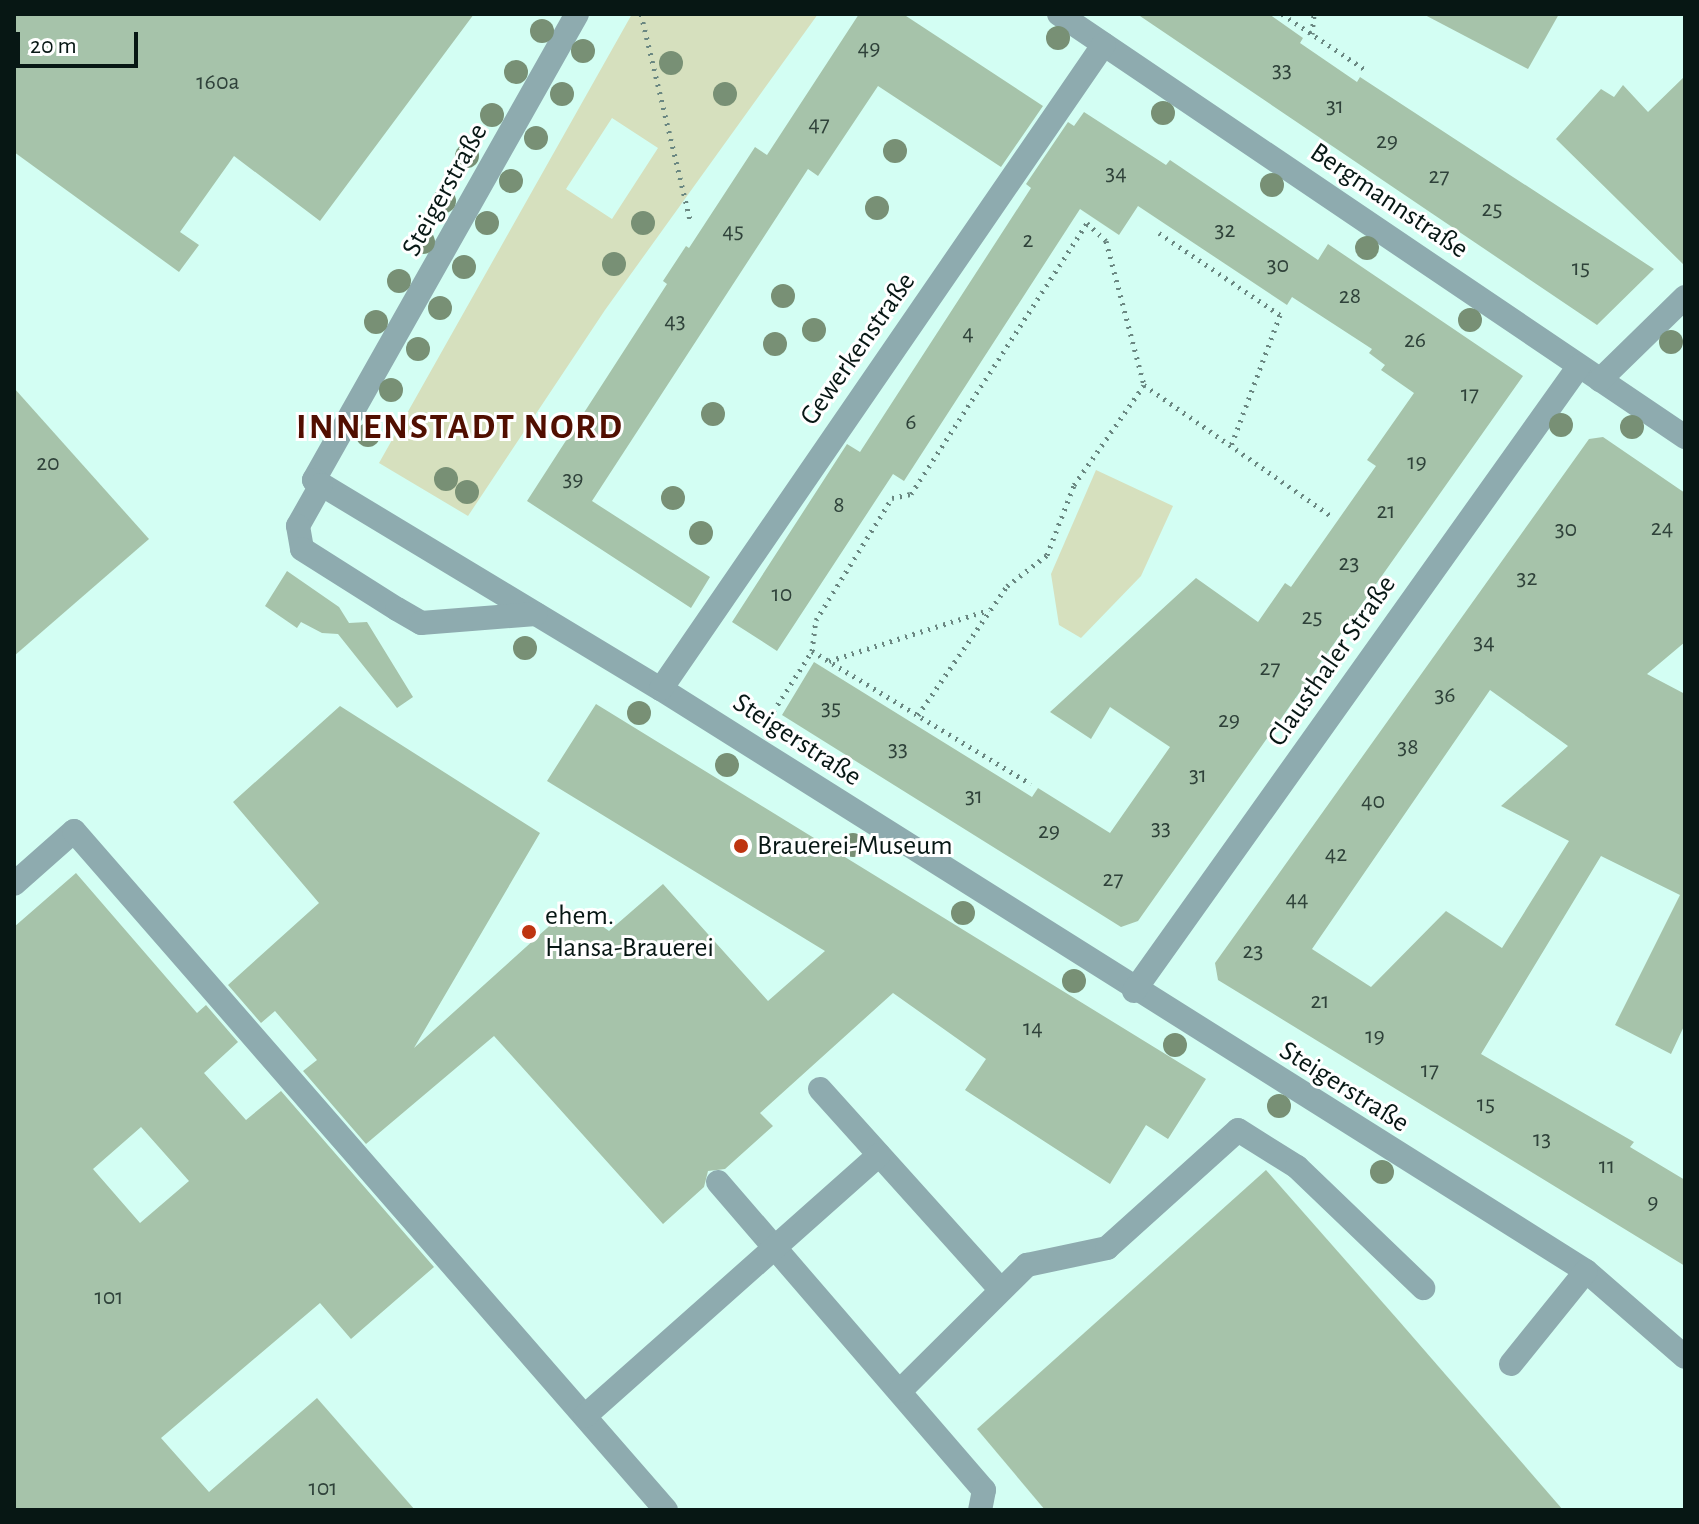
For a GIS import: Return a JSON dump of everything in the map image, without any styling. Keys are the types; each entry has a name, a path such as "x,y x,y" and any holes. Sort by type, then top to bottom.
{"street":[{"name":"Steigerstraße","path":"577,14 314,480 661,689 1134,991 1586,1271 1685,1357"},
{"name":"Bergmannstraße","path":"1059,14 1685,437"},
{"name":"Gewerkenstraße","path":"661,689 1104,44"},
{"path":"1600,380 1685,297"},
{"name":"Clausthaler Straße","path":"1134,991 1579,366"},
{"path":"321,485 298,526 302,549 397,609 421,623 536,614"},
{"path":"14,884 74,831 666,1510"},
{"path":"820,1089 1001,1290"},
{"path":"900,1391 1027,1265 1107,1248 1238,1130 1297,1167 1423,1288"},
{"path":"585,1416 879,1155"},
{"path":"718,1182 777,1246 984,1490 980,1510"},
{"path":"1511,1364 1586,1271"}],"path":[{"path":"641,14 690,219"},
{"path":"1282,14 1367,71"},
{"path":"1312,34 1314,14"},
{"path":"766,722 812,651 816,620 892,498 911,494 1087,223 1106,241 1144,385 1331,516"},
{"path":"1159,233 1280,315 1231,446"},
{"path":"918,715 1007,586 1047,555 1074,485 1144,385"},
{"path":"829,661 990,610"},
{"path":"812,651 1031,784"}],"green space":[{"path":"632,14 818,14 605,310 468,516 379,463","holes":["612,118 658,148 612,219 566,189"]},
{"path":"1096,470 1173,506 1141,576 1081,638 1059,625 1051,574"}],"building":[{"path":"14,14 474,14 320,221 234,156 180,232 199,245 179,272 14,152"},
{"path":"859,14 903,14 1043,106 1001,167 878,86 818,176 808,169 592,501 710,577 691,608 527,501 667,284 663,281 686,246 689,248 755,147 767,155"},
{"path":"1137,14 1269,14 1303,38 1300,43 1357,82 1360,77 1654,269 1597,325"},
{"path":"1423,14 1559,14 1528,69"},
{"path":"1685,76 1685,266 1556,139 1601,89 1614,97 1623,85 1648,112"},
{"path":"1084,112 1166,165 1170,160 1318,260 1328,244 1523,376 1138,921 1121,927 782,715 814,662 1032,797 1038,788 1110,833 1170,747 1110,707 1091,739 1050,712 1196,578 1258,622 1285,583 1291,587 1376,466 1367,460 1414,393 1381,370 1385,365 1369,353 1372,349 1292,297 1287,305 1138,206 1119,235 1080,209 904,481 893,474 777,651 732,622 847,444 860,452 1031,188 1026,184 1068,122 1074,126"},
{"path":"14,388 149,539 14,656"},
{"path":"1603,437 1685,493 1685,642 1647,674 1685,694 1685,1024 1671,1054 1615,1025 1680,895 1601,856 1481,1054 1634,1142 1630,1147 1685,1180 1685,1266 1218,980 1215,963 1589,439","holes":["1490,690 1568,746 1501,806 1569,841 1502,948 1446,911 1371,987 1312,949"]},
{"path":"287,571 339,607 349,623 367,622 413,697 397,708 338,634 322,633 301,622 297,628 265,606"},
{"path":"596,704 1206,1079 1168,1139 1146,1125 1110,1184 965,1090 986,1059 893,993 760,1113 773,1126 725,1169 708,1171 704,1187 663,1224 494,1036 366,1144 303,1071 317,1060 275,1011 261,1023 228,985 319,903 233,802 340,706 540,833 414,1048 567,910 581,911 609,931 663,884 768,1001 825,951 547,781"},
{"path":"76,873 197,1013 206,1005 238,1042 204,1073 246,1120 281,1091 434,1267 351,1339 320,1303 161,1438 209,1492 317,1398 415,1510 14,1510 14,927","holes":["141,1127 189,1181 140,1223 93,1169"]},
{"path":"1266,1170 1563,1510 1045,1510 977,1429"}],"place":[{"name":"Brauerei-Museum","path":"741,846"},
{"name":"ehem. Hansa-Brauerei","path":"529,932"}],"district":[{"name":"INNENSTADT NORD","path":"460,428"}]}
